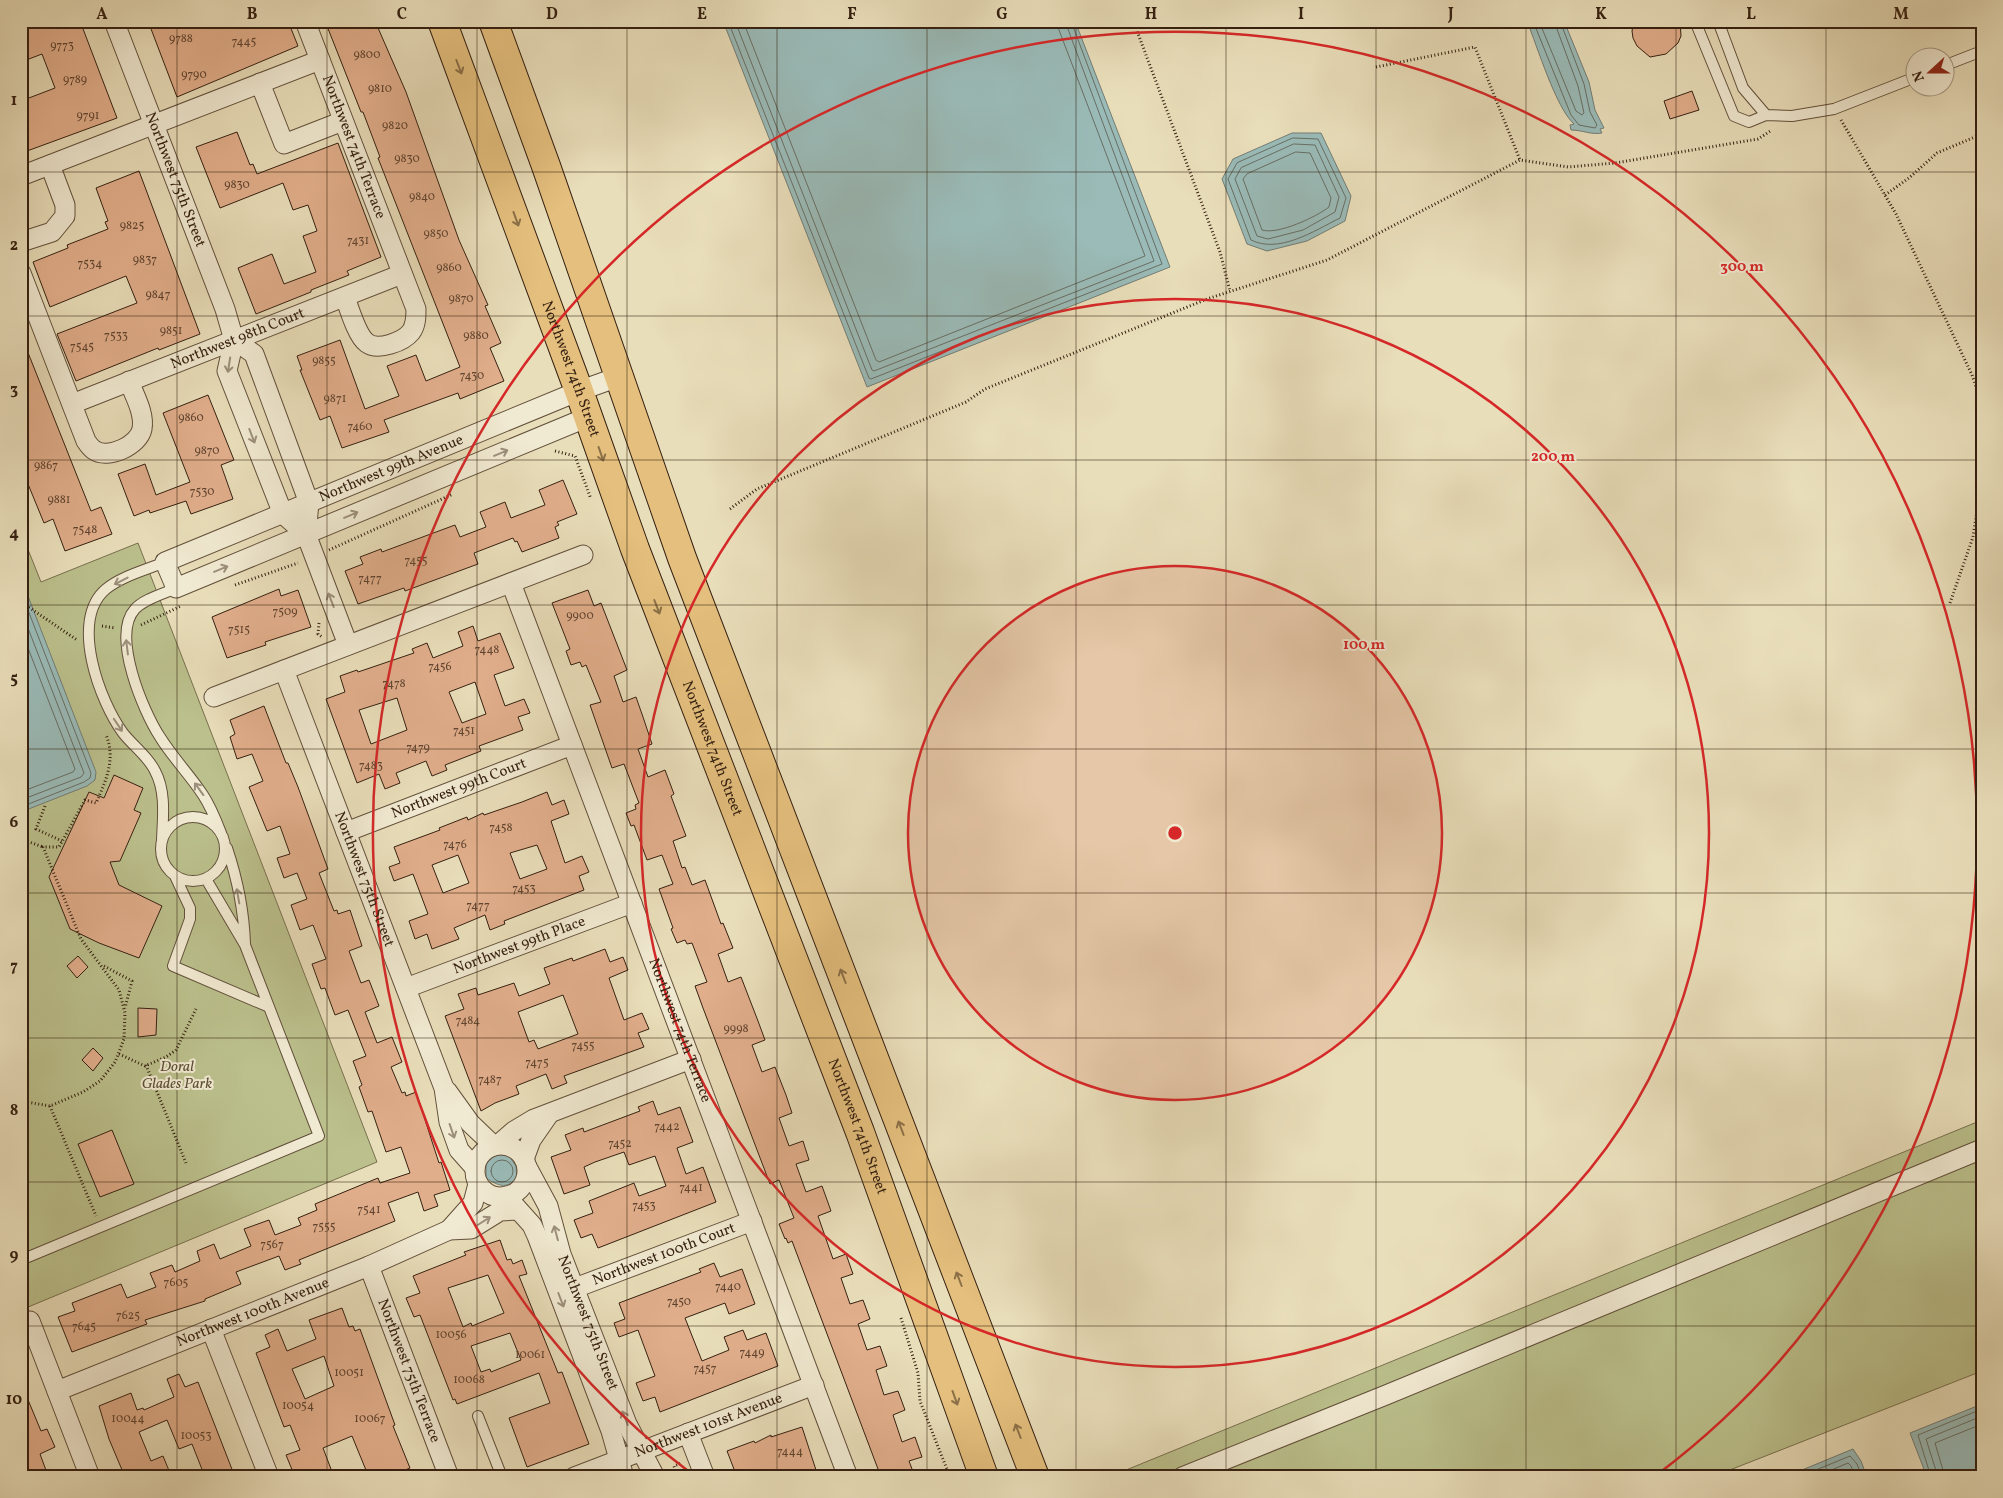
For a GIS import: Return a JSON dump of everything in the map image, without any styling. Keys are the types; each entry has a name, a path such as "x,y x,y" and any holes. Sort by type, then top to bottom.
{"main road":[{"name":"Northwest 74th Street","path":"442,21 579,391 635,549 860,1132 984,1477"},
{"path":"493,21 546,166 682,558 1035,1477"}],"street":[{"name":"Northwest 75th Street","path":"114,21 225,309 234,340 227,371 234,390 283,514 306,534"},
{"name":"Northwest 74th Terrace","path":"305,21 402,274"},
{"path":"21,176 320,60"},
{"path":"260,83 284,144 343,121"},
{"path":"21,242 52,232 66,216 65,206 50,165"},
{"path":"21,272 86,441 93,450 112,452 126,447 137,440 142,430 142,417 129,381"},
{"path":"345,296 360,334 367,343 385,345 400,340 410,332 415,323 416,309 402,274"},
{"name":"Northwest 98th Court","path":"72,404 402,274"},
{"name":"Northwest 75th Street","path":"234,340 254,354 308,503 306,534 348,645"},
{"path":"234,390 239,382 245,378 253,376 263,379"},
{"name":"Northwest 99th Avenue","path":"165,562 579,391 618,377"},
{"name":"Northwest 99th Avenue","path":"180,596 306,534 588,417"},
{"path":"214,697 582,555"},
{"path":"165,562 180,596"},
{"name":"Northwest 74th Terrace","path":"511,582 848,1477"},
{"name":"Northwest 75th Street","path":"284,670 444,1088 450,1122 459,1150 476,1176"},
{"name":"Northwest 99th Court","path":"346,832 572,745"},
{"name":"Northwest 99th Place","path":"406,988 632,903"},
{"path":"550,1113 531,1140 525,1163 526,1175 512,1203 490,1195 476,1176 482,1153 528,1123 550,1113 691,1059"},
{"name":"Northwest 75th Street","path":"444,1088 470,1124 496,1145"},
{"path":"496,1145 512,1147 525,1163"},
{"path":"1182,1477 1386,1395 1982,1149"},
{"name":"Northwest 75th Street","path":"525,1163 548,1206 562,1254 627,1424 655,1477"},
{"name":"Northwest 100th Avenue","path":"449,1230 473,1203 476,1176"},
{"name":"Northwest 75th Street","path":"512,1203 532,1225 537,1236 622,1468"},
{"name":"Northwest 100th Avenue","path":"57,1391 369,1266 449,1230 471,1229 512,1203"},
{"name":"Northwest 100th Court","path":"575,1288 752,1221"},
{"name":"Northwest 75th Terrace","path":"369,1266 449,1477"},
{"path":"30,1321 90,1477"},
{"path":"211,1329 269,1477"},
{"name":"Northwest 101st Avenue","path":"574,1477 622,1468 642,1451 814,1385"},
{"path":"688,1433 705,1477"}],"lane":[{"path":"1695,21 1734,116 1748,122 1766,115 1792,116 1834,109 1906,81"},
{"path":"1718,21 1743,88 1766,115"},
{"path":"1956,61 1982,51"},
{"path":"165,562 119,581 106,589 97,600 91,617 89,640 96,682 111,714 124,734 156,771 161,786 163,801 162,859 174,876 190,908 190,920 174,966 269,1006"},
{"path":"180,596 136,608 127,622 126,637 129,659 136,688 146,712 172,756 203,794 213,811 234,870 244,926 245,945"},
{"path":"162,839 175,822 184,818 204,818 214,824 221,833"},
{"path":"174,876 195,882 206,880 215,874 222,865 226,854 225,843"},
{"path":"21,1260 318,1136 245,945 206,880"},
{"path":"478,1416 502,1477"}],"path":[{"path":"1138,21 1137,31 1220,252 1230,291"},
{"path":"1376,67 1476,47 1520,160"},
{"path":"1834,109 1896,214 1972,375 1982,404"},
{"path":"730,509 756,489 966,402 985,389 1230,291 1326,260 1520,160 1568,167 1615,164 1758,139 1792,116"},
{"path":"1885,195 1909,178 1937,153 1982,134"},
{"path":"548,453 557,450 575,456 593,503"},
{"path":"1950,603 1973,537 1982,478"},
{"path":"227,588 314,556 408,516 460,491"},
{"path":"21,592 27,606 78,641 79,634"},
{"path":"168,612 180,596"},
{"path":"21,839 43,847 59,847 85,800 96,803 107,778 111,758 110,743 103,727"},
{"path":"45,806 36,828 62,841"},
{"path":"21,1101 50,1106 83,1092 100,1081 115,1062 124,1040 124,1009 119,990 81,938 43,847"},
{"path":"102,965 132,980 124,1009"},
{"path":"119,1054 145,1066 166,1057 176,1050 196,1009"},
{"path":"146,1066 186,1163"},
{"path":"50,1106 101,1227"},
{"path":"901,1317 918,1373 920,1401 950,1477"}],"green space":[{"name":"Doral Glades Park","path":"21,532 41,582 138,543 377,1162 21,1310"},
{"path":"1982,1120 1982,1371 1712,1477 1109,1477"}],"water":[{"path":"723,21 1075,21 1170,267 867,387"},
{"path":"1527,21 1564,21 1589,82 1595,110 1604,128 1600,129 1602,133 1571,130 1570,125 1574,124 1560,105"},
{"path":"1292,133 1321,133 1351,196 1345,221 1307,241 1267,251 1247,244 1222,179 1233,159"},
{"path":"21,578 96,772 95,780 87,786 21,812"},
{"path":"497,1154 509,1156 516,1166 517,1179 509,1184 498,1184 486,1178 486,1163"},
{"path":"1982,1404 1982,1477 1927,1477 1910,1433"},
{"path":"1853,1449 1861,1461 1867,1477 1785,1477"}],"building":[{"path":"21,21 80,21 117,118 27,151 21,136 21,101 55,88 42,54 21,62"},
{"path":"148,21 288,21 298,46 177,97"},
{"path":"325,21 375,21 406,92 459,240 488,305 485,306 501,343 490,348 504,381 460,399 458,393 384,420 389,432 342,448 330,416 320,420 300,370 302,370 297,356 340,340 365,409 399,396 387,366 416,355 426,381 460,367 378,158 380,157 363,112 361,112"},
{"path":"1634,21 1680,21 1681,36 1678,43 1666,54 1650,57 1637,46 1633,38"},
{"path":"1692,91 1699,110 1670,119 1664,101"},
{"path":"237,132 250,165 253,164 257,174 338,143 381,257 347,271 349,275 256,314 238,268 272,254 284,284 316,272 303,236 317,231 308,205 293,210 283,183 220,208 196,147"},
{"path":"139,171 200,334 159,350 158,348 76,381 57,334 137,303 126,276 50,307 33,262 68,248 67,245 108,229 105,222 108,221 96,188"},
{"path":"21,335 91,511 101,507 112,534 65,551 53,519 44,523 21,467"},
{"path":"208,395 234,460 221,465 233,499 191,514 186,501 150,513 149,510 134,516 118,474 145,464 156,495 190,482 163,413"},
{"path":"563,480 577,514 557,522 559,525 555,527 559,538 522,552 517,541 515,542 513,538 474,553 478,564 405,591 404,588 358,604 345,571 363,564 360,557 381,549 382,552 455,525 460,537 486,527 480,512 505,502 511,518 545,505 539,490"},
{"path":"279,589 281,596 298,590 311,627 265,642 266,645 227,658 212,617"},
{"path":"588,590 594,606 601,603 627,670 614,676 623,702 636,697 652,744 638,749 648,777 665,770 674,794 671,796 686,836 673,841 682,868 685,867 692,885 705,880 721,924 723,923 733,948 718,954 728,982 741,977 758,1021 765,1040 752,1045 762,1072 775,1067 786,1095 792,1113 779,1118 789,1146 803,1141 809,1160 796,1164 806,1192 822,1186 831,1211 818,1216 833,1259 846,1254 853,1274 841,1278 850,1304 863,1300 870,1319 858,1324 867,1350 880,1346 887,1366 876,1370 884,1395 898,1391 905,1410 893,1415 902,1442 915,1437 922,1457 909,1461 915,1477 881,1477 792,1241 788,1243 779,1224 794,1218 779,1180 770,1184 695,986 707,982 692,943 687,944 685,940 677,943 671,929 673,928 659,889 673,884 662,855 647,860 634,825 631,826 626,813 636,809 635,805 639,803 624,764 612,768 590,705 601,702 586,665 582,667 580,662 571,665 566,651 570,649 552,603"},
{"path":"473,626 478,641 500,633 514,668 494,675 505,706 524,699 530,713 518,717 523,730 479,746 481,751 445,765 447,770 432,776 426,761 396,773 400,783 385,789 379,774 357,783 326,699 345,692 340,676 357,670 358,672 414,653 412,649 427,643 433,658 463,646 458,632","holes":["475,682 486,714 462,723 449,692","397,698 407,730 371,744 359,710"]},
{"path":"264,706 286,763 288,763 298,787 328,869 319,873 334,911 337,910 338,914 350,910 362,946 349,951 361,983 369,980 379,1006 365,1012 377,1043 392,1037 402,1062 391,1067 402,1093 405,1092 406,1096 416,1092 439,1163 441,1162 450,1190 434,1195 438,1206 424,1211 418,1192 388,1203 395,1221 299,1260 301,1264 285,1270 279,1256 236,1272 241,1284 205,1299 205,1301 145,1320 147,1324 72,1352 58,1317 75,1311 72,1303 121,1284 127,1298 156,1287 150,1273 172,1265 175,1272 200,1261 197,1251 214,1244 220,1259 251,1246 244,1229 269,1220 275,1235 301,1225 298,1218 317,1210 315,1204 378,1178 380,1183 410,1173 401,1147 386,1152 372,1111 368,1112 359,1087 362,1085 353,1061 366,1056 348,1010 335,1015 325,988 321,989 312,964 326,959 313,925 300,930 291,905 307,899 297,873 284,878 277,858 290,854 280,826 267,831 249,787 263,781 252,754 237,759 230,737 235,734 230,720"},
{"path":"114,775 143,788 134,810 141,813 120,861 110,862 119,885 162,906 139,958 99,943 70,929 49,877 89,792 104,798"},
{"path":"547,792 552,805 564,800 569,814 551,821 565,863 582,856 589,872 579,876 584,890 504,921 505,924 490,930 485,915 454,928 459,939 432,949 427,934 415,939 409,921 428,914 413,874 394,881 389,867 400,863 394,847 440,830 439,828 467,817 468,820 483,813 484,815","holes":["537,845 547,869 520,879 510,853","458,855 469,883 443,893 432,865"]},
{"path":"605,949 610,962 623,957 628,970 609,978 624,1020 642,1013 649,1029 638,1033 644,1047 564,1076 567,1083 552,1089 546,1074 516,1086 519,1094 495,1103 481,1111 445,1016 464,1009 458,994 476,988 478,995 514,983 519,996 550,984 544,968 572,958 573,961","holes":["563,995 578,1034 538,1049 534,1040 529,1042 518,1012"]},
{"path":"78,956 88,967 77,978 67,966"},
{"path":"138,1008 157,1009 156,1035 138,1037"},
{"path":"93,1048 103,1058 93,1071 82,1060"},
{"path":"653,1101 658,1115 680,1107 693,1142 677,1148 686,1174 703,1167 716,1202 598,1248 592,1234 581,1238 574,1220 593,1213 589,1201 634,1183 639,1196 666,1186 655,1156 629,1165 624,1152 595,1162 584,1167 590,1185 564,1194 551,1157 571,1150 565,1135 583,1128 584,1132 640,1111 638,1107"},
{"path":"112,1130 134,1184 100,1197 78,1144"},
{"path":"500,1240 507,1260 511,1259 513,1264 522,1260 527,1274 519,1276 558,1373 562,1372 589,1444 527,1467 509,1418 550,1403 539,1373 457,1404 455,1399 453,1400 420,1315 414,1317 406,1298 420,1293 413,1276 466,1255 464,1252","holes":["488,1275 504,1313 472,1326 471,1323 463,1327 448,1288","510,1333 521,1360 491,1372 490,1369 481,1372 471,1346"]},
{"path":"714,1263 720,1277 742,1269 755,1304 729,1314 725,1303 685,1318 702,1361 729,1350 724,1337 743,1330 747,1340 766,1333 778,1366 660,1412 655,1397 643,1401 636,1383 655,1376 638,1330 619,1337 614,1323 625,1319 619,1303 701,1272 699,1269"},
{"path":"342,1308 349,1327 353,1326 355,1331 360,1329 395,1425 393,1426 410,1468 398,1473 399,1477 383,1477 381,1470 368,1475 352,1436 323,1448 334,1477 295,1477 286,1455 300,1450 290,1425 284,1427 256,1353 270,1347 265,1335 278,1329 287,1351 316,1339 309,1320","holes":["324,1356 334,1386 305,1399 292,1369"]},
{"path":"179,1374 185,1387 198,1382 235,1477 205,1477 192,1444 179,1449 167,1420 139,1432 151,1461 163,1456 170,1473 161,1477 125,1477 109,1439 99,1406 131,1393 137,1410 143,1408 144,1410 174,1397 167,1379"},
{"path":"21,1383 41,1431 47,1429 55,1447 40,1454 47,1473 37,1477 21,1477"},
{"path":"802,1427 816,1470 795,1477 737,1477 727,1451 754,1441 755,1443 771,1435 771,1437"}]}
